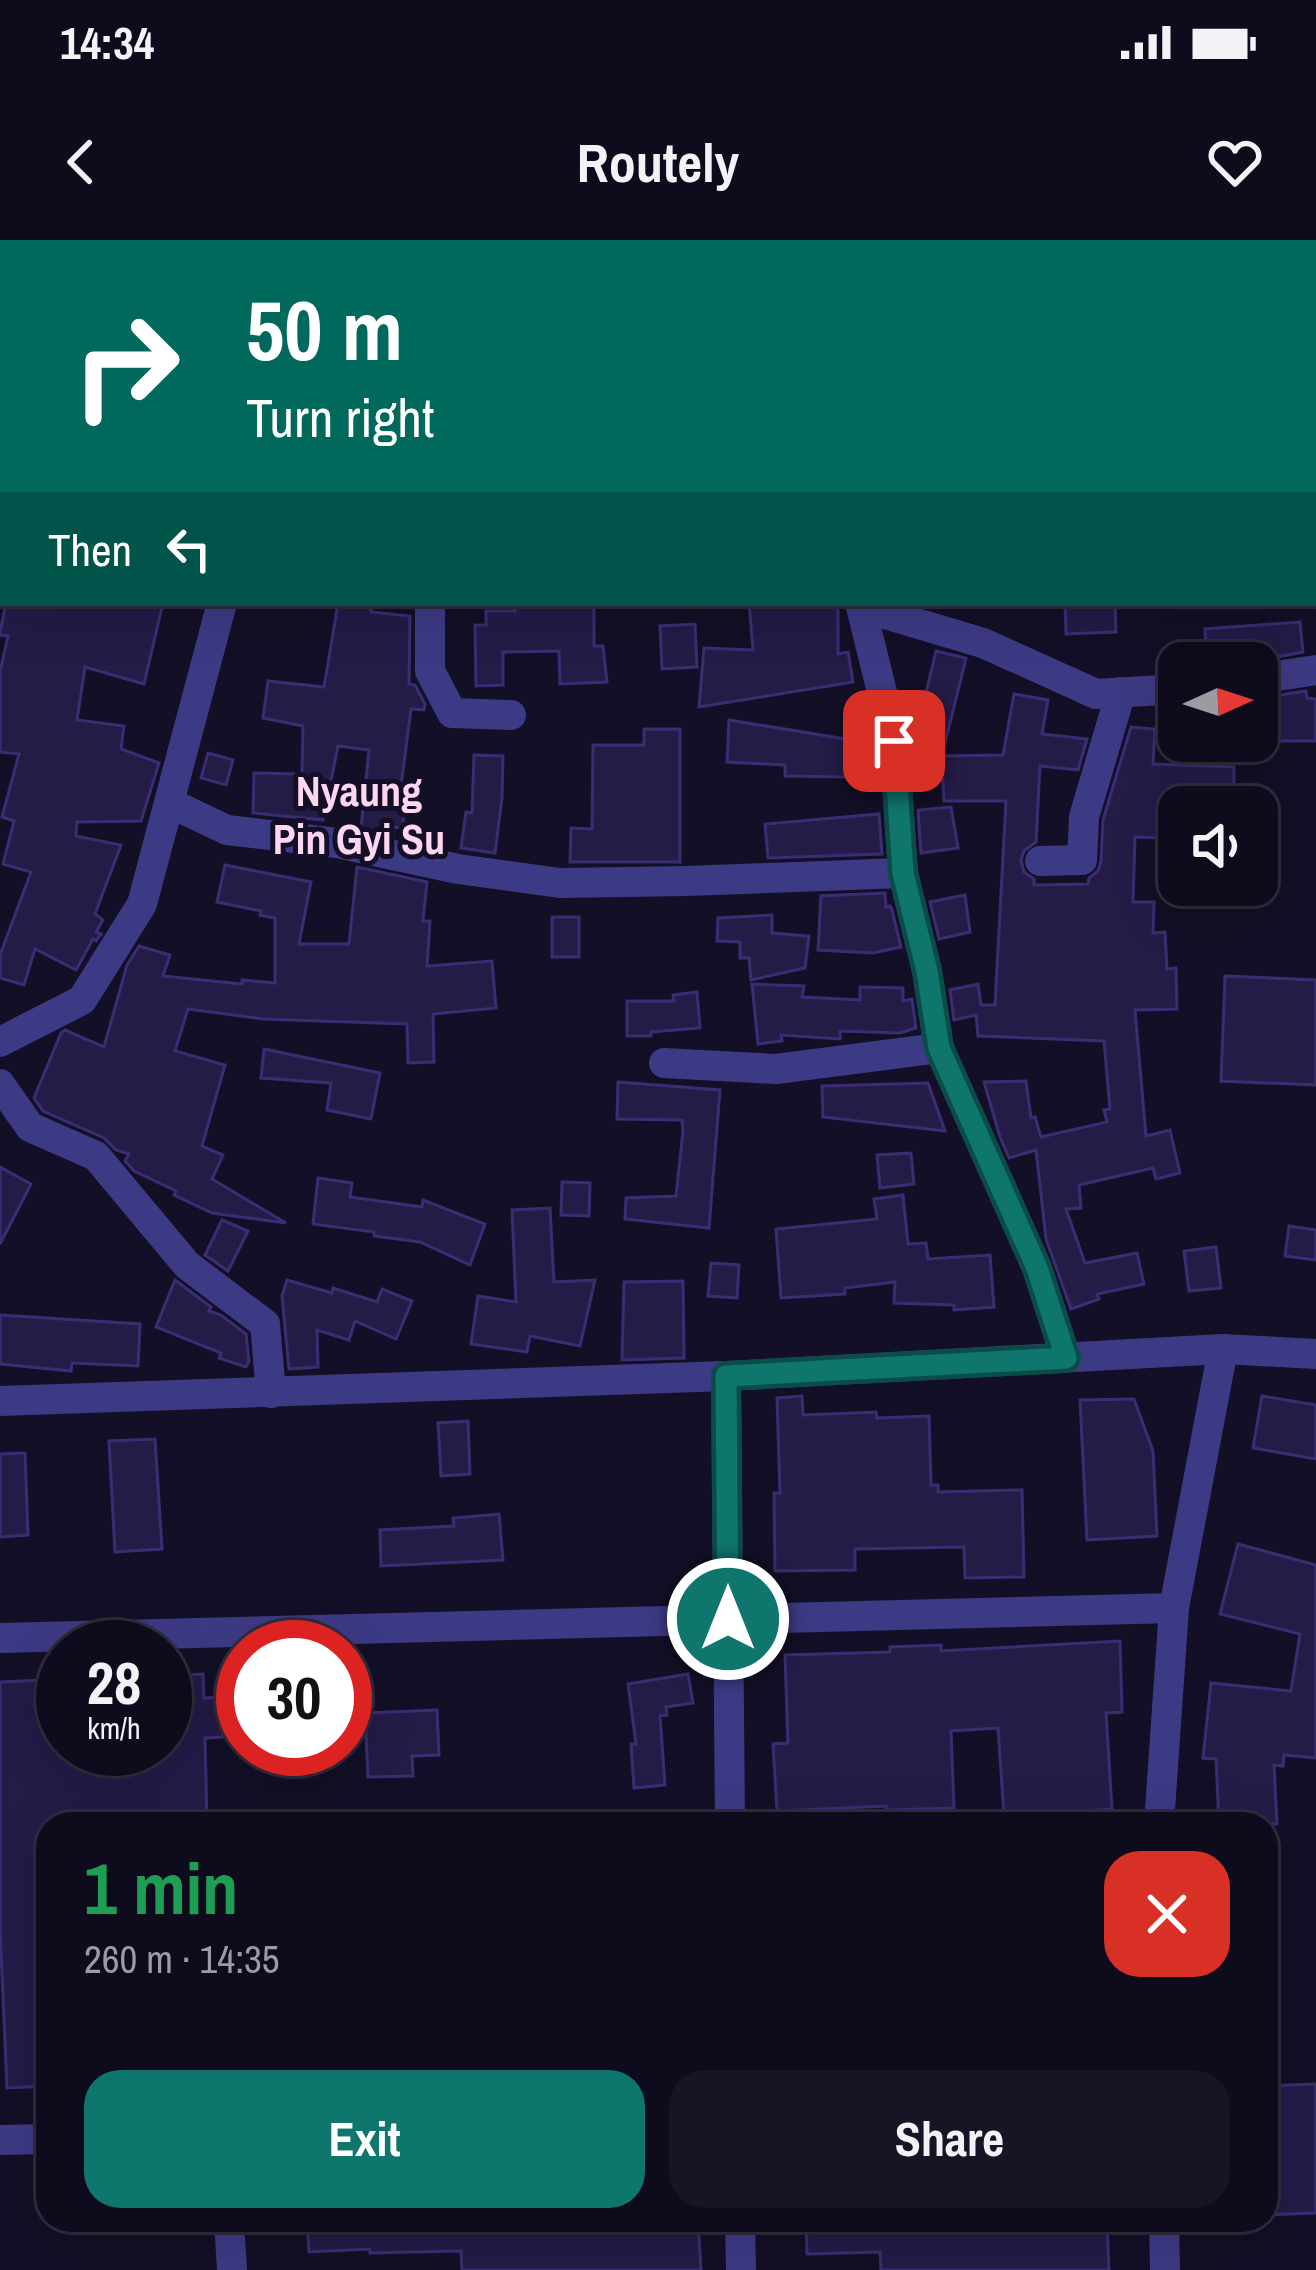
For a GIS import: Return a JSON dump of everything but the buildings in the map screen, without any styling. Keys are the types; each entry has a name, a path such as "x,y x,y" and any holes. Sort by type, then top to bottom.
{"street":[{"path":"0,1042 82,1000 142,904 220,606"},
{"path":"430,606 430,671 452,713 511,716"},
{"path":"861,606 894,741 903,873 927,971 939,1048 1037,1268 1066,1358"},
{"path":"864,606 983,644 1096,694 1158,690"},
{"path":"1278,676 1316,670"},
{"path":"1040,861 1082,860 1084,817 1121,692"},
{"path":"170,803 227,830 338,843 458,869 560,883 903,873"},
{"path":"664,1063 776,1069 939,1048"},
{"path":"0,1084 30,1127 96,1156 188,1265 265,1324 272,1393"},
{"path":"1160,1812 1174,1608 1223,1349"},
{"path":"0,1401 726,1376 1223,1349 1316,1354"},
{"path":"726,1376 730,1812"},
{"path":"0,1638 1174,1608"},
{"path":"0,2140 36,2139"},
{"path":"230,2232 232,2270"},
{"path":"740,2232 741,2270"},
{"path":"1164,2232 1165,2270"}],"district":[{"name":"Nyaung Pin Gyi Su","path":"359,815"}],"route":[{"path":"728,1619 726,1376 1066,1358 1037,1268 939,1048 927,971 903,873 894,741"}]}
